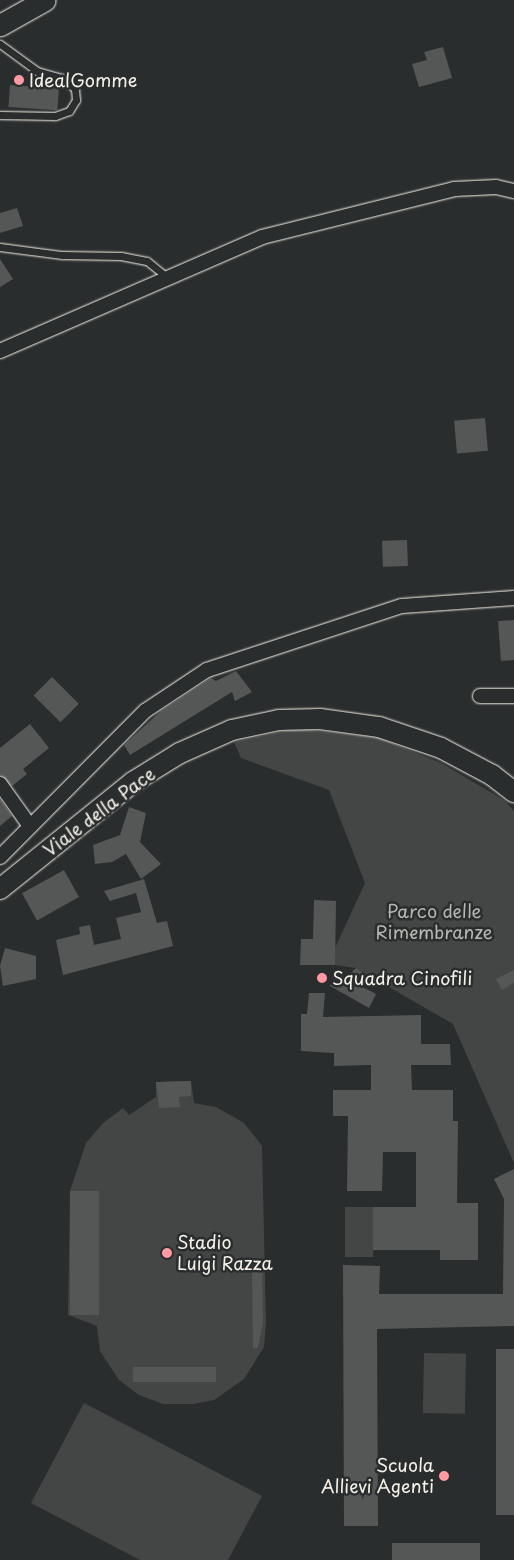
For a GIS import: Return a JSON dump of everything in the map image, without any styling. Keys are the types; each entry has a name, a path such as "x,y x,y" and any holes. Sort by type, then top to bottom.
{"main road":[{"path":"0,25 45,0"},
{"name":"Viale della Pace","path":"0,889 133,782 180,753 232,730 279,720 320,719 379,727 441,748 492,775 514,792"}],"street":[{"path":"0,350 170,279 262,237 454,189 496,187 514,191"},
{"path":"0,857 145,711 207,670 402,606 514,598"},
{"path":"480,696 514,696"},
{"path":"0,784 30,826"}],"lane":[{"path":"0,44 37,71 62,78 75,89 76,100 69,110 55,116 0,115"},
{"path":"0,247 62,255 121,256 147,261 170,279"}],"green space":[{"name":"Parco delle Rimembranze","path":"297,728 379,738 441,763 504,800 514,811 514,1163 453,1024 356,968 335,965 335,948 365,883 329,790 241,758 234,742"},
{"name":"Stadio Luigi Razza","path":"191,1081 194,1103 216,1107 244,1123 262,1146 266,1322 264,1347 244,1379 214,1400 193,1404 163,1404 139,1395 119,1380 100,1351 97,1326 68,1315 70,1191 86,1143 103,1123 123,1108 129,1115 156,1097 156,1082"},
{"path":"345,1207 373,1207 373,1257 345,1257"},
{"path":"424,1353 466,1354 465,1414 423,1413"},
{"path":"84,1403 262,1496 228,1560 140,1560 31,1503"}],"building":[{"path":"443,47 452,78 419,87 412,64 427,60 424,52"},
{"path":"10,85 59,88 57,110 8,107"},
{"path":"17,208 23,226 0,233 0,213"},
{"path":"0,259 13,279 0,287"},
{"path":"485,418 488,451 457,454 454,421"},
{"path":"407,540 408,566 383,567 382,541"},
{"path":"514,620 514,660 501,661 498,621"},
{"path":"236,671 252,692 235,701 232,692 130,755 124,745 161,711 211,678 216,681"},
{"path":"52,677 79,704 60,722 34,695"},
{"path":"30,724 49,748 23,769 27,774 12,786 0,775 0,748"},
{"path":"0,799 12,816 0,826"},
{"path":"129,807 146,813 140,842 161,864 141,879 126,854 112,862 95,864 93,845 120,835"},
{"path":"64,870 79,897 37,920 22,893"},
{"path":"144,879 157,923 167,921 173,946 63,975 56,940 80,934 79,927 90,925 94,945 121,939 116,918 141,912 136,893 110,901 104,891"},
{"path":"314,900 336,901 335,965 300,965 301,939 313,939"},
{"path":"5,948 36,956 36,979 3,986 0,966"},
{"path":"356,968 367,975 361,986 376,994 369,1008 330,986 337,972 346,977"},
{"path":"514,970 514,983 502,990 496,979"},
{"path":"309,993 325,993 323,1017 421,1015 421,1044 450,1044 451,1065 411,1065 412,1090 453,1090 453,1121 458,1121 457,1203 478,1203 478,1260 440,1260 440,1250 373,1250 373,1207 416,1207 416,1152 383,1152 382,1191 347,1191 348,1116 333,1116 333,1090 371,1090 371,1065 334,1066 334,1053 301,1051 301,1014 307,1014"},
{"path":"191,1081 191,1096 179,1097 180,1107 159,1108 156,1082"},
{"path":"514,1169 514,1326 377,1329 378,1526 344,1526 343,1265 380,1266 379,1294 503,1294 504,1199 494,1179"},
{"path":"70,1191 99,1191 99,1315 70,1315"},
{"path":"252,1265 262,1265 263,1322 258,1348 253,1348"},
{"path":"496,1349 514,1349 514,1515 496,1515"},
{"path":"133,1367 216,1367 216,1382 133,1382"},
{"path":"392,1543 480,1543 480,1560 392,1560"}],"place":[{"name":"IdealGomme","path":"19,80"},
{"name":"Squadra Cinofili","path":"322,978"},
{"name":"Stadio Luigi Razza","path":"167,1253"},
{"name":"Scuola Allievi Agenti","path":"444,1476"}]}
